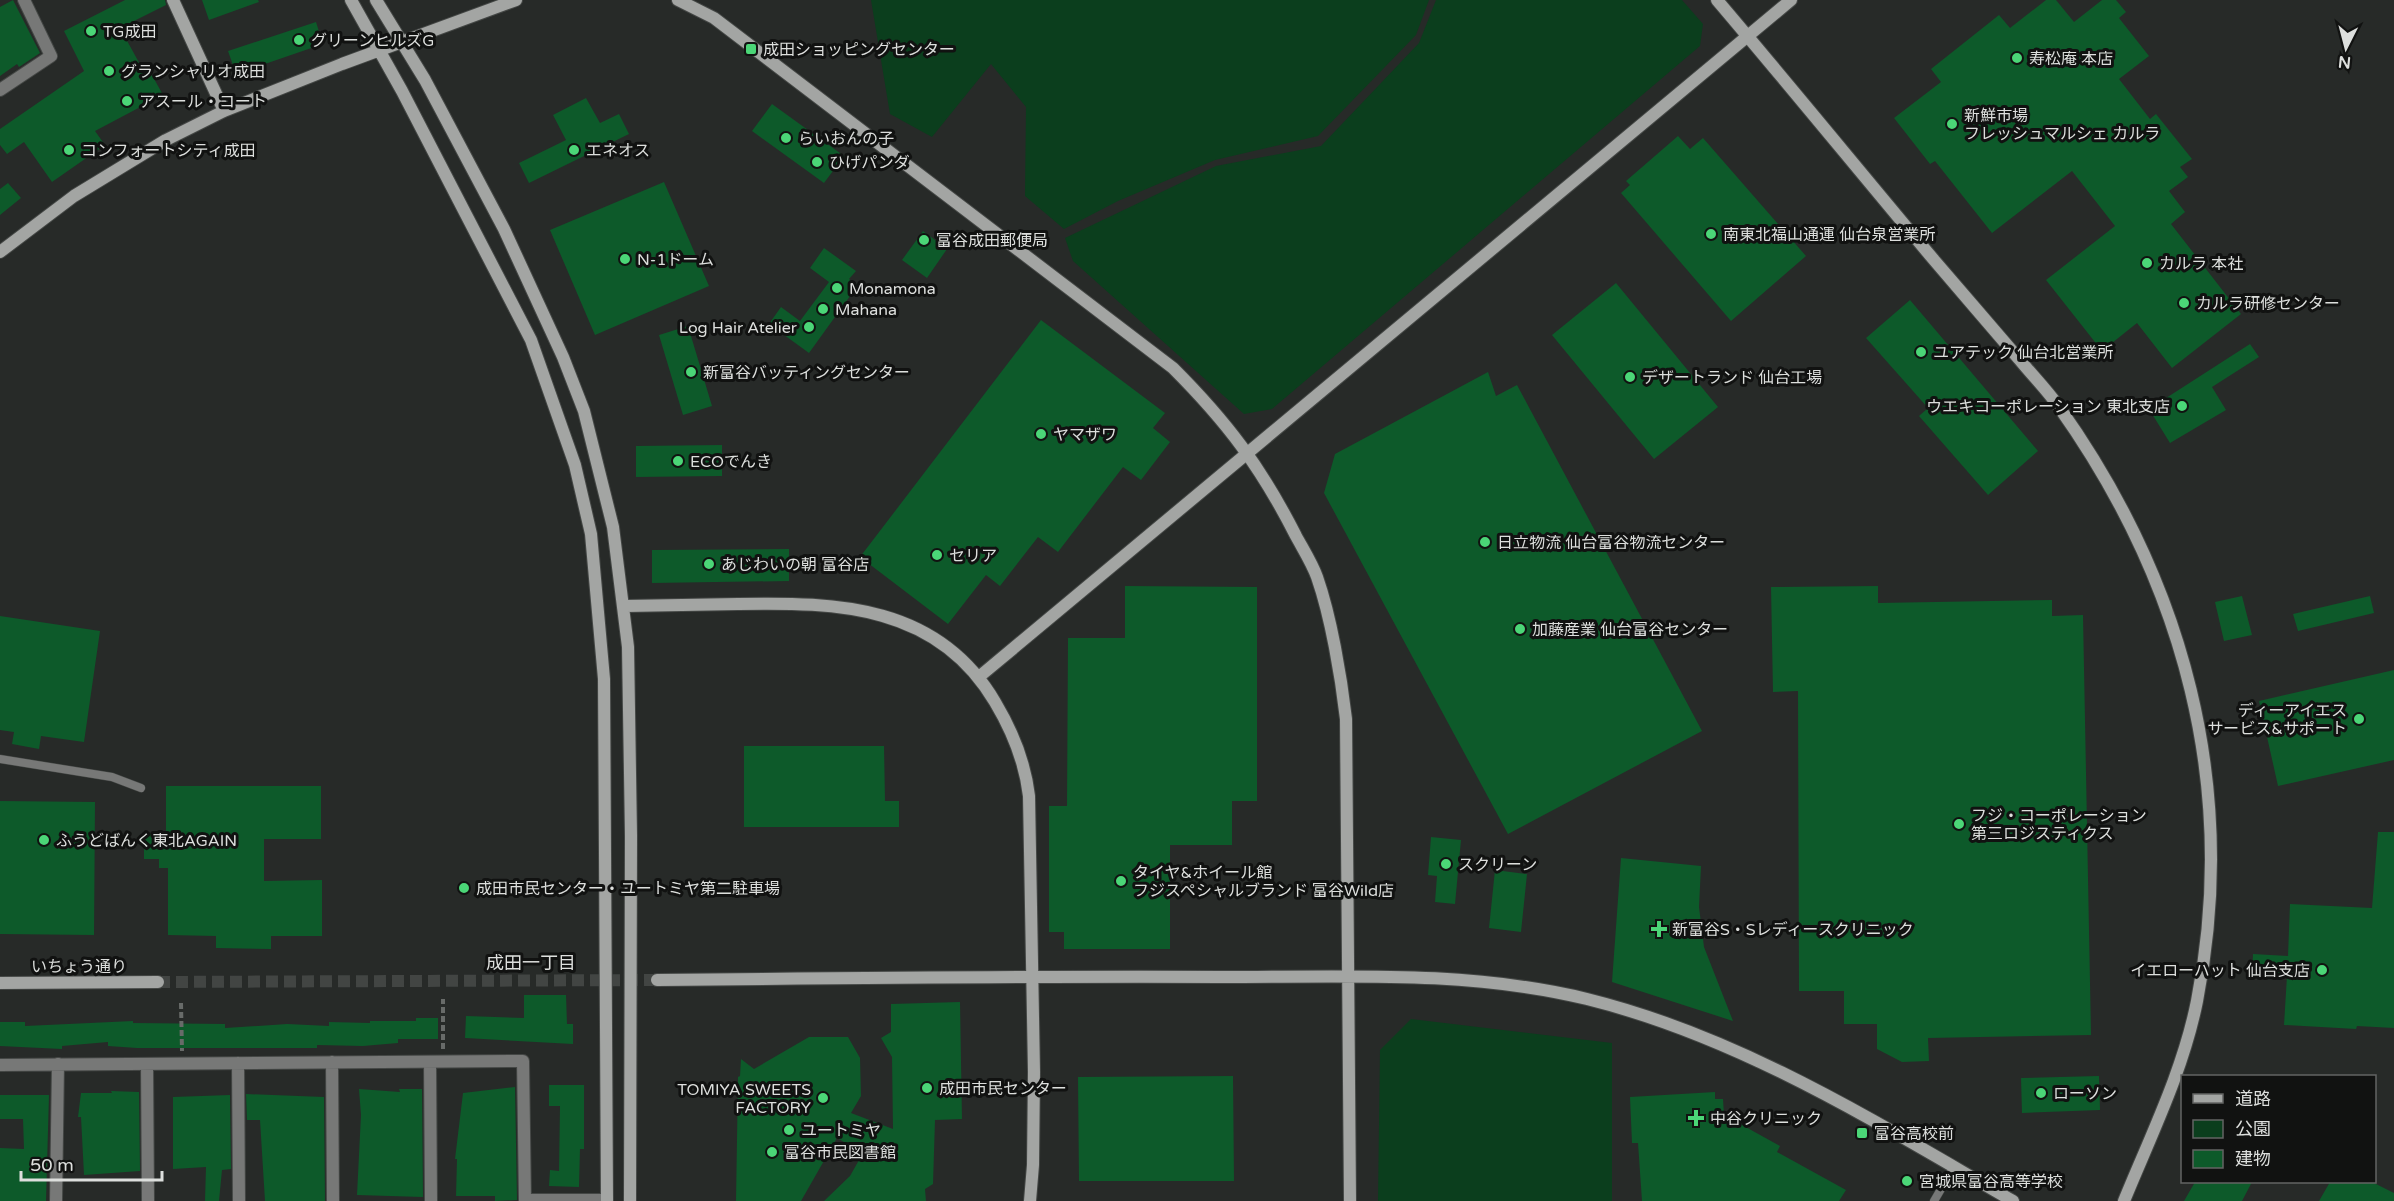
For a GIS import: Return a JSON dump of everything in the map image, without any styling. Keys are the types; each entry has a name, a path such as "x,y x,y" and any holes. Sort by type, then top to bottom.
{"street":[{"path":"0,90 51,56 24,0"},
{"path":"173,0 224,111"},
{"path":"0,1065 523,1061 525,1200 607,1201 605,702 591,534 575,465 531,340 402,91 351,0"},
{"path":"376,0 504,229 563,357 584,411 603,477 613,527 628,647 630,1201"},
{"path":"0,252 74,196 165,140 224,111 516,0"},
{"path":"678,0 714,18 1173,368 1216,411 1248,453 1278,500 1317,576 1341,678 1348,765 1350,1201"},
{"path":"1718,0 2058,405 2120,504 2163,595 2197,708 2209,788 2211,876 2197,1001 2178,1072 2124,1201"},
{"path":"980,676 1791,0"},
{"path":"623,606 774,604 839,606 879,614 920,630 980,676 1013,736 1027,777 1034,976 1033,1165 1030,1201"},
{"path":"657,980 1034,976 1350,977 1474,982 1530,988 1589,1000 1710,1039 1794,1079 2013,1201"},
{"name":"いちょう通り","path":"0,983 158,982"},
{"path":"332,1062 333,1201"},
{"path":"430,1062 431,1201"},
{"path":"238,1063 239,1201"},
{"path":"56,1201 58,1064"},
{"path":"147,1064 148,1201"}],"lane":[{"path":"0,759 112,777 141,789"},
{"path":"1934,1201 1954,1167"}],"path":[{"path":"443,999 443,1062"},
{"path":"181,1003 182,1063"}],"green space":[{"path":"871,0 1429,0 1416,35 1318,136 1215,160 1118,201 1064,229 1025,196 1026,107 991,64 932,137 890,114"},
{"path":"1436,0 1682,0 1703,24 1700,46 1272,409 1244,414 1073,261 1065,238 1216,166 1321,146 1419,43"},
{"path":"1411,1019 1612,1043 1612,1201 1378,1201 1380,1050"}],"building":[{"path":"13,0 40,53 19,67 17,64 0,76 0,7"},
{"path":"125,0 165,0 166,5 120,28 147,77 152,75 163,95 95,131 105,145 52,182 24,142 7,154 0,145 0,129 84,71 64,31"},
{"path":"202,0 258,0 259,2 209,20"},
{"path":"2046,0 2056,0 2074,22 2102,0 2116,0 2126,12 2119,18 2149,56 2119,79 2150,119 2156,114 2192,159 2180,167 2188,177 2169,191 2185,212 2171,224 2241,314 2172,368 2137,323 2102,351 2046,280 2115,226 2072,171 1992,233 1935,161 1930,164 1894,118 1941,82 1931,69 1999,15 2010,28"},
{"path":"316,22 323,44 236,74 228,51"},
{"path":"586,98 600,123 619,114 629,134 529,183 519,163 566,140 553,115"},
{"path":"772,104 844,156 824,183 752,131"},
{"path":"1678,136 1690,149 1703,138 1806,256 1731,321 1621,193 1630,185 1626,181"},
{"path":"664,182 709,286 595,335 550,230"},
{"path":"8,183 21,198 0,215 0,189"},
{"path":"923,231 947,249 927,278 902,260"},
{"path":"824,248 856,271 849,279 858,285 809,353 769,324 781,307 800,321 829,282 810,268"},
{"path":"1616,283 1718,407 1654,459 1552,335"},
{"path":"1910,300 2038,451 1988,495 1919,416 1928,408 1866,338"},
{"path":"1041,320 1165,413 1153,428 1170,442 1141,480 1123,467 1058,552 1038,537 1000,586 986,575 948,624 860,557"},
{"path":"688,326 712,406 683,415 659,335"},
{"path":"2250,344 2259,357 2212,387 2226,410 2170,443 2149,409"},
{"path":"1488,372 1496,396 1517,385 1702,731 1508,834 1324,493 1335,454"},
{"path":"722,445 722,476 636,477 636,446"},
{"path":"789,549 789,581 652,583 652,550"},
{"path":"1125,586 1257,587 1257,801 1232,801 1232,845 1170,845 1170,949 1064,949 1064,932 1049,932 1049,806 1067,806 1068,638 1125,638"},
{"path":"1878,586 1878,603 2052,600 2052,616 2083,615 2091,1035 1928,1038 1929,1061 1902,1062 1877,1049 1877,1024 1844,1024 1844,991 1799,991 1798,691 1773,692 1771,587"},
{"path":"2242,596 2252,635 2224,641 2215,602"},
{"path":"2370,596 2374,613 2298,631 2293,614"},
{"path":"0,616 100,631 84,742 41,736 39,749 12,744 14,732 0,730"},
{"path":"2394,670 2394,760 2278,786 2259,701"},
{"path":"744,746 884,746 885,801 899,801 899,827 744,827"},
{"path":"166,786 321,786 321,839 264,839 264,881 322,880 322,936 271,936 271,949 216,948 216,936 168,935 168,868 159,868 159,859 144,859 144,834 166,834"},
{"path":"0,801 95,802 94,935 0,934"},
{"path":"2378,832 2394,832 2394,1028 2357,1026 2356,1029 2284,1025 2287,976 2252,974 2253,954 2288,956 2290,904 2372,908"},
{"path":"1431,837 1461,840 1455,904 1435,902 1437,876 1428,875"},
{"path":"1621,858 1701,866 1699,907 1704,947 1733,1021 1612,982"},
{"path":"1495,870 1527,874 1521,932 1489,928"},
{"path":"524,995 566,995 567,1024 573,1024 573,1044 465,1038 466,1016 524,1018"},
{"path":"960,1002 962,1119 935,1120 933,1184 925,1189 926,1201 824,1201 850,1176 863,1153 837,1138 801,1201 736,1201 738,1077 740,1076 741,1059 754,1069 809,1037 848,1037 860,1058 861,1096 851,1113 893,1129 892,1057 881,1038 891,1032 891,1004"},
{"path":"416,1018 438,1018 438,1039 398,1039 398,1043 363,1046 317,1045 317,1048 137,1048 108,1046 108,1042 62,1046 62,1049 0,1046 0,1022 25,1022 25,1026 133,1021 133,1023 225,1024 225,1028 287,1024 329,1026 329,1022 416,1021"},
{"path":"1233,1076 1234,1181 1079,1181 1078,1077"},
{"path":"2099,1076 2100,1110 2022,1113 2021,1078"},
{"path":"549,1085 584,1085 584,1149 580,1149 579,1187 549,1186 550,1170 559,1171 560,1106 549,1106"},
{"path":"515,1087 517,1200 495,1201 495,1196 456,1196 457,1159 455,1159 463,1093"},
{"path":"359,1089 400,1092 399,1089 422,1089 423,1197 357,1195 361,1115"},
{"path":"111,1091 139,1092 140,1171 84,1175 81,1117 78,1117 81,1093 112,1093"},
{"path":"1715,1092 1715,1099 1723,1099 1724,1115 1780,1146 1777,1152 1846,1190 1839,1201 1642,1201 1638,1143 1632,1143 1630,1097"},
{"path":"246,1094 324,1097 325,1201 265,1201 260,1120 247,1120"},
{"path":"0,1095 49,1095 46,1201 0,1201 0,1148 24,1149 23,1119 0,1119"},
{"path":"230,1095 231,1169 222,1170 219,1201 205,1201 206,1167 173,1169 173,1097"},
{"path":"2194,1183 2251,1183 2242,1201 2184,1201"},
{"path":"2329,1183 2374,1183 2394,1193 2394,1201 2319,1201"}],"tunnel":[{"path":"158,982 657,980"}],"place":[{"name":"TG成田","path":"91,31"},
{"name":"グリーンヒルズG","path":"299,40"},
{"name":"成田ショッピングセンター","path":"751,49"},
{"name":"寿松庵 本店","path":"2017,58"},
{"name":"グランシャリオ成田","path":"109,71"},
{"name":"アスール・コート","path":"127,101"},
{"name":"新鮮市場 フレッシュマルシェ カルラ","path":"1952,124"},
{"name":"らいおんの子","path":"786,138"},
{"name":"コンフォートシティ成田","path":"69,150"},
{"name":"エネオス","path":"574,150"},
{"name":"ひげパンダ","path":"817,162"},
{"name":"南東北福山通運 仙台泉営業所","path":"1711,234"},
{"name":"富谷成田郵便局","path":"924,240"},
{"name":"N-1ドーム","path":"625,259"},
{"name":"カルラ 本社","path":"2147,263"},
{"name":"Monamona","path":"837,288"},
{"name":"カルラ研修センター","path":"2184,303"},
{"name":"Mahana","path":"823,309"},
{"name":"Log Hair Atelier","path":"809,327"},
{"name":"ユアテック 仙台北営業所","path":"1921,352"},
{"name":"新富谷バッティングセンター","path":"691,372"},
{"name":"デザートランド 仙台工場","path":"1630,377"},
{"name":"ウエキコーポレーション 東北支店","path":"2182,406"},
{"name":"ヤマザワ","path":"1041,434"},
{"name":"ECOでんき","path":"678,461"},
{"name":"日立物流 仙台富谷物流センター","path":"1485,542"},
{"name":"セリア","path":"937,555"},
{"name":"あじわいの朝 富谷店","path":"709,564"},
{"name":"加藤産業 仙台富谷センター","path":"1520,629"},
{"name":"ディーアイエス サービス&サポート","path":"2359,719"},
{"name":"フジ・コーポレーション 第三ロジスティクス","path":"1959,824"},
{"name":"ふうどばんく東北AGAIN","path":"44,840"},
{"name":"スクリーン","path":"1446,864"},
{"name":"タイヤ&ホイール館 フジスペシャルブランド 富谷Wild店","path":"1121,881"},
{"name":"成田市民センター・ユートミヤ第二駐車場","path":"464,888"},
{"name":"新富谷S・Sレディースクリニック","path":"1659,929"},
{"name":"イエローハット 仙台支店","path":"2322,970"},
{"name":"成田市民センター","path":"927,1088"},
{"name":"ローソン","path":"2041,1093"},
{"name":"TOMIYA SWEETS FACTORY","path":"823,1098"},
{"name":"中谷クリニック","path":"1696,1118"},
{"name":"ユートミヤ","path":"789,1130"},
{"name":"富谷高校前","path":"1862,1133"},
{"name":"富谷市民図書館","path":"772,1152"},
{"name":"宮城県富谷高等学校","path":"1907,1181"}],"district":[{"name":"成田一丁目","path":"531,963"}]}
